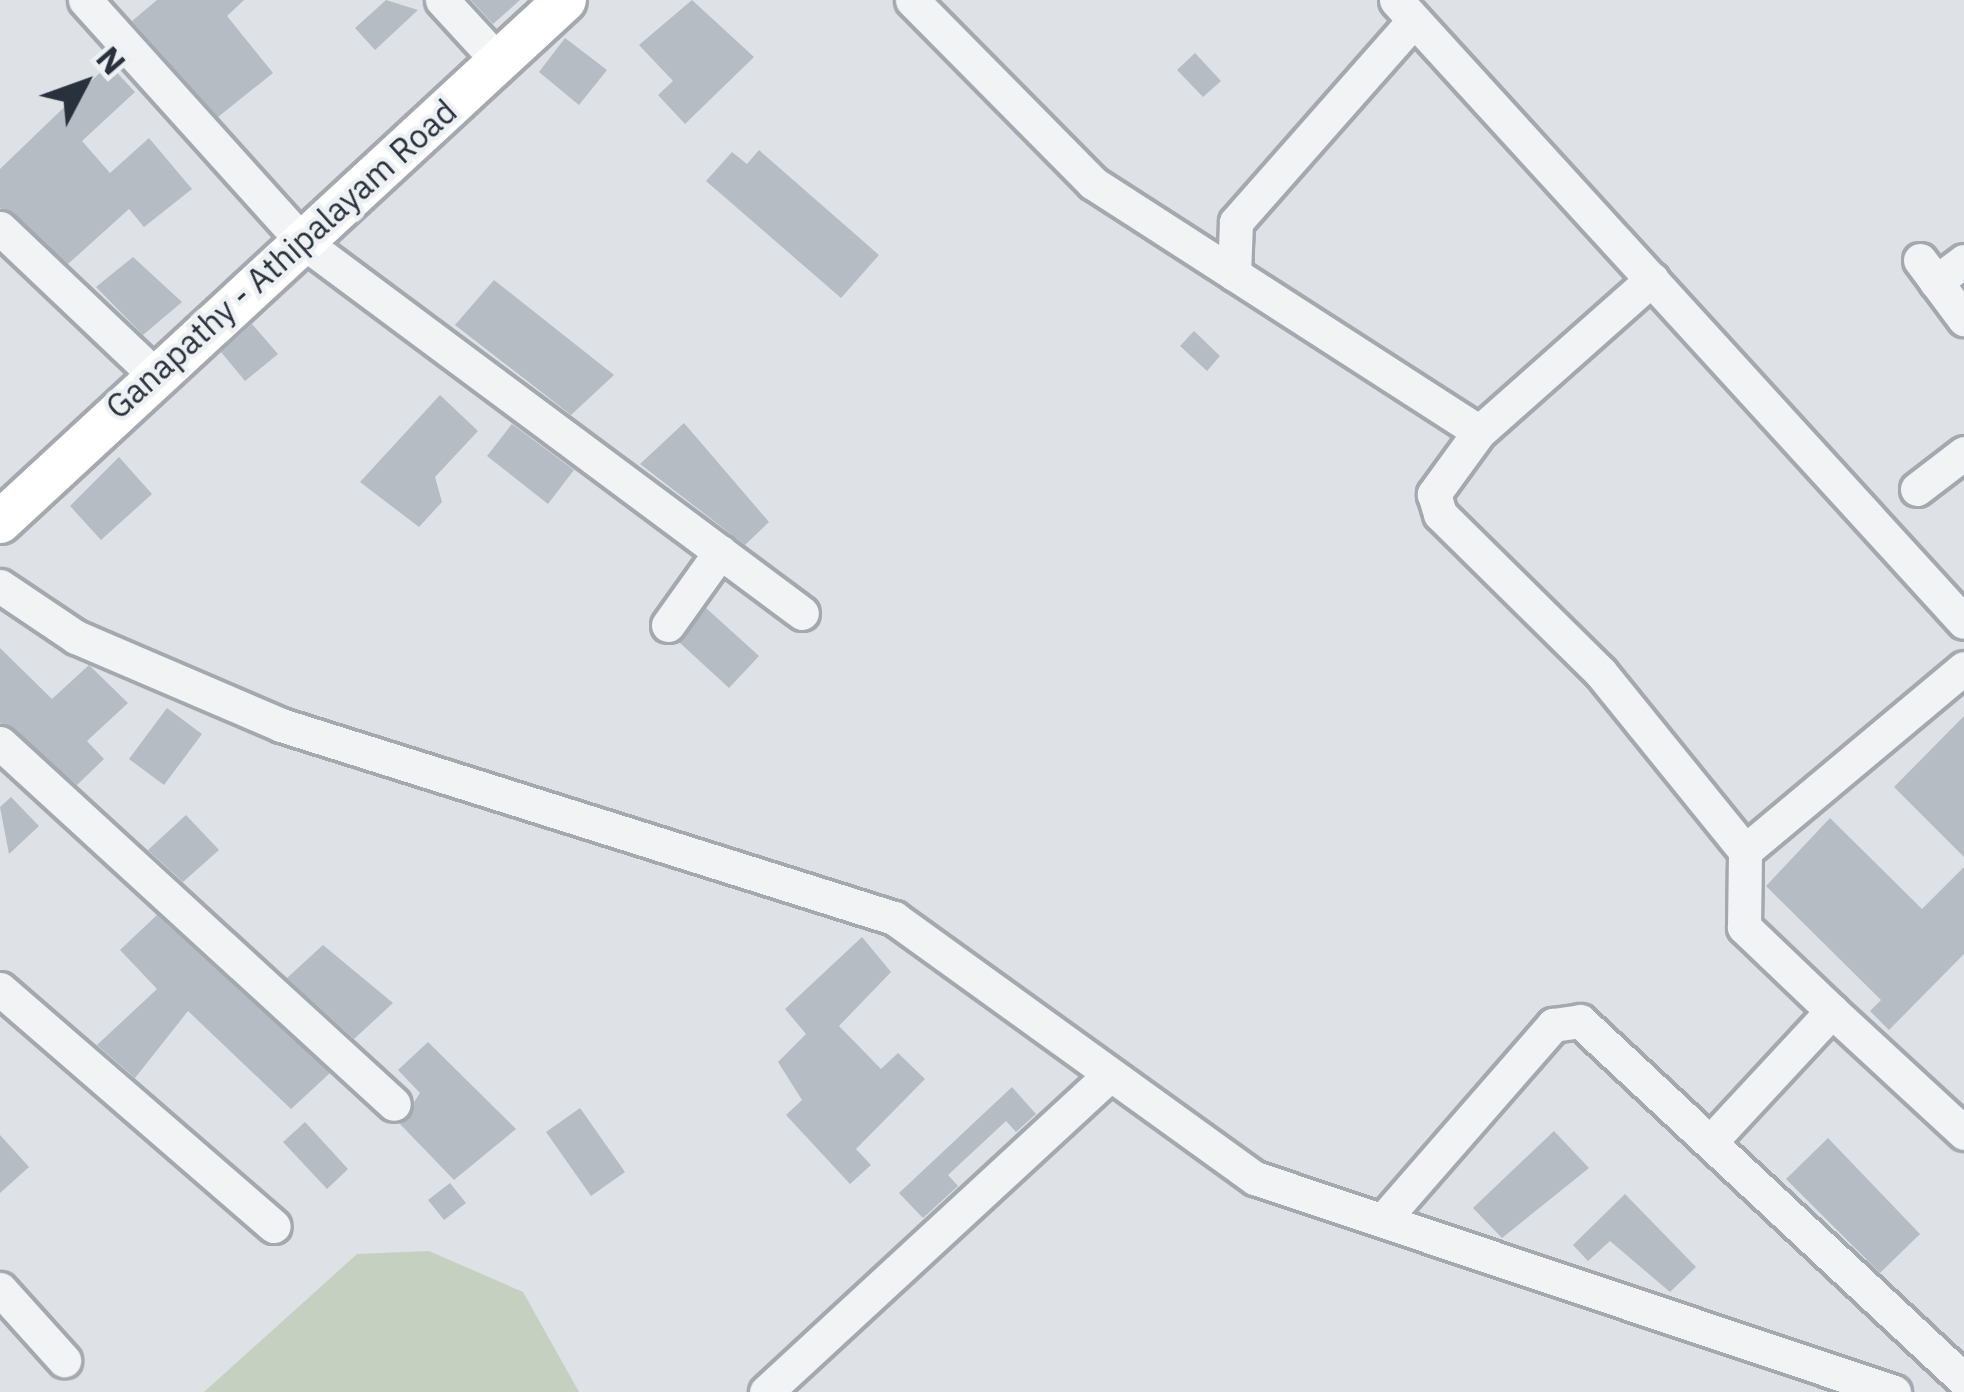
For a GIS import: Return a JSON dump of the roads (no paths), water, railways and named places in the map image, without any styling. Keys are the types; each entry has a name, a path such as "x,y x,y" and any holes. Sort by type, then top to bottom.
{"main road":[{"name":"Ganapathy - Athipalayam Road","path":"0,522 154,374 565,0"}],"street":[{"path":"85,0 302,241 802,613"},
{"path":"442,0 499,61"},
{"path":"912,0 1093,183 1479,431"},
{"path":"1234,274 1236,222 1406,10 1964,622"},
{"path":"0,227 154,374"},
{"path":"1964,261 1928,271 1964,320"},
{"path":"1652,279 1479,431 1434,494 1440,514 1601,674 1744,851 1744,927 1964,1133"},
{"path":"1917,489 1964,452"},
{"path":"668,625 720,552"},
{"path":"0,586 76,638 281,725 878,911 1255,1178 1894,1392"},
{"path":"1744,851 1964,668"},
{"path":"0,743 394,1104"},
{"path":"0,989 274,1226"},
{"path":"1713,1139 1832,1011"},
{"path":"1383,1220 1553,1025 1580,1021 1713,1139 1964,1380"},
{"path":"766,1392 1109,1075"},
{"path":"0,1289 64,1360"}]}
